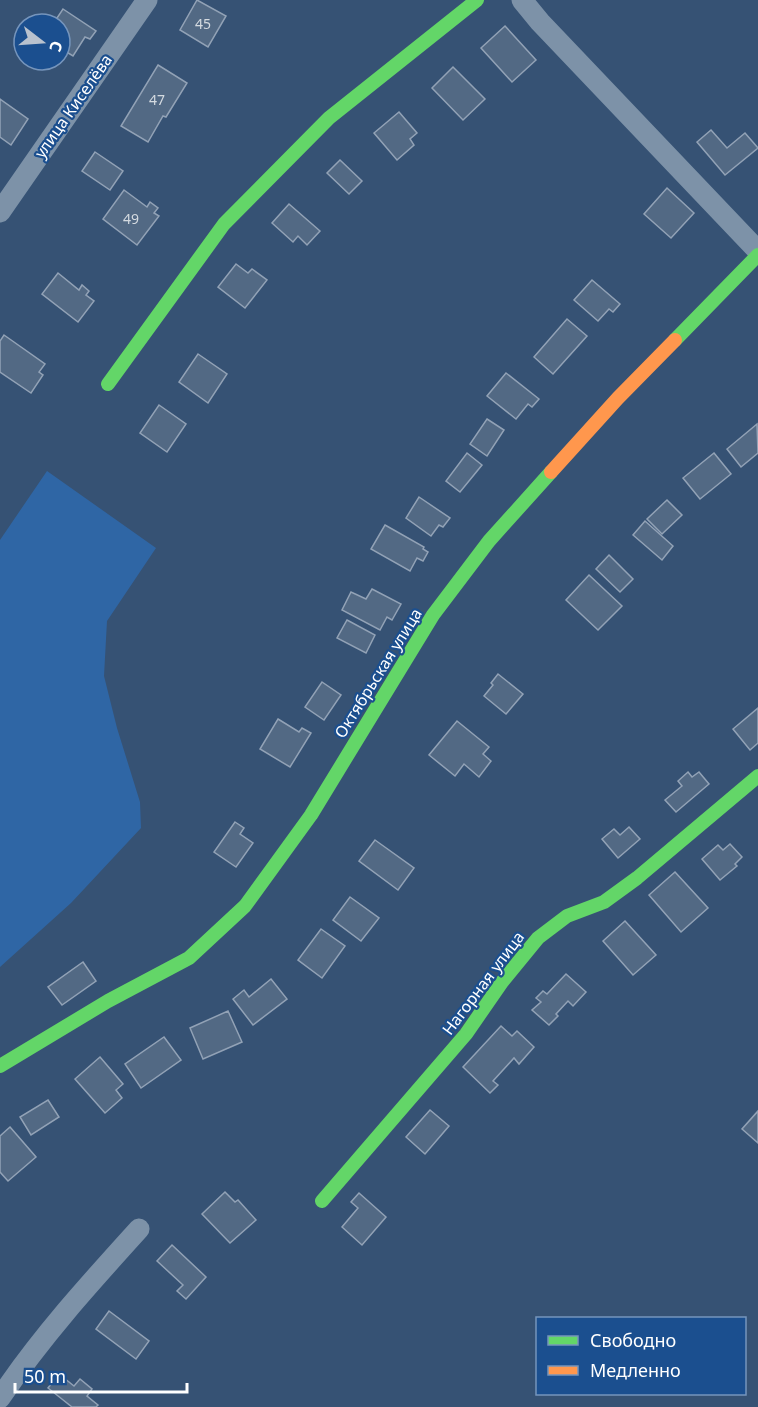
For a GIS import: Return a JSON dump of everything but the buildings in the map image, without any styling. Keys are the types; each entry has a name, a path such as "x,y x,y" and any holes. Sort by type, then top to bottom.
{"street":[{"name":"улица Киселёва","path":"0,212 147,0"},
{"path":"108,384 224,224 329,118 477,0"},
{"path":"522,0 540,22 758,253"},
{"name":"Октябрьская улица","path":"0,1066 108,1001 189,958 245,906 311,815 433,615 489,541 618,398 758,253"},
{"name":"Нагорная улица","path":"322,1201 466,1034 502,982 538,938 567,916 604,902 637,878 758,776"},
{"path":"0,1398 25,1361 78,1296 139,1228"}],"shaded area":[{"path":"47,471 156,548 107,621 104,676 140,802 141,828 71,903 0,967 0,540"}],"traffic: fast":[{"path":"108,384 224,224 329,118 477,0"},
{"path":"675,340 758,255"},
{"path":"0,1066 108,1001 189,958 245,906 311,815 433,615 489,541 551,472"},
{"path":"322,1201 466,1034 502,982 538,938 567,916 604,902 637,878 758,776"}],"traffic: slow":[{"path":"551,472 618,398 675,340"}]}
